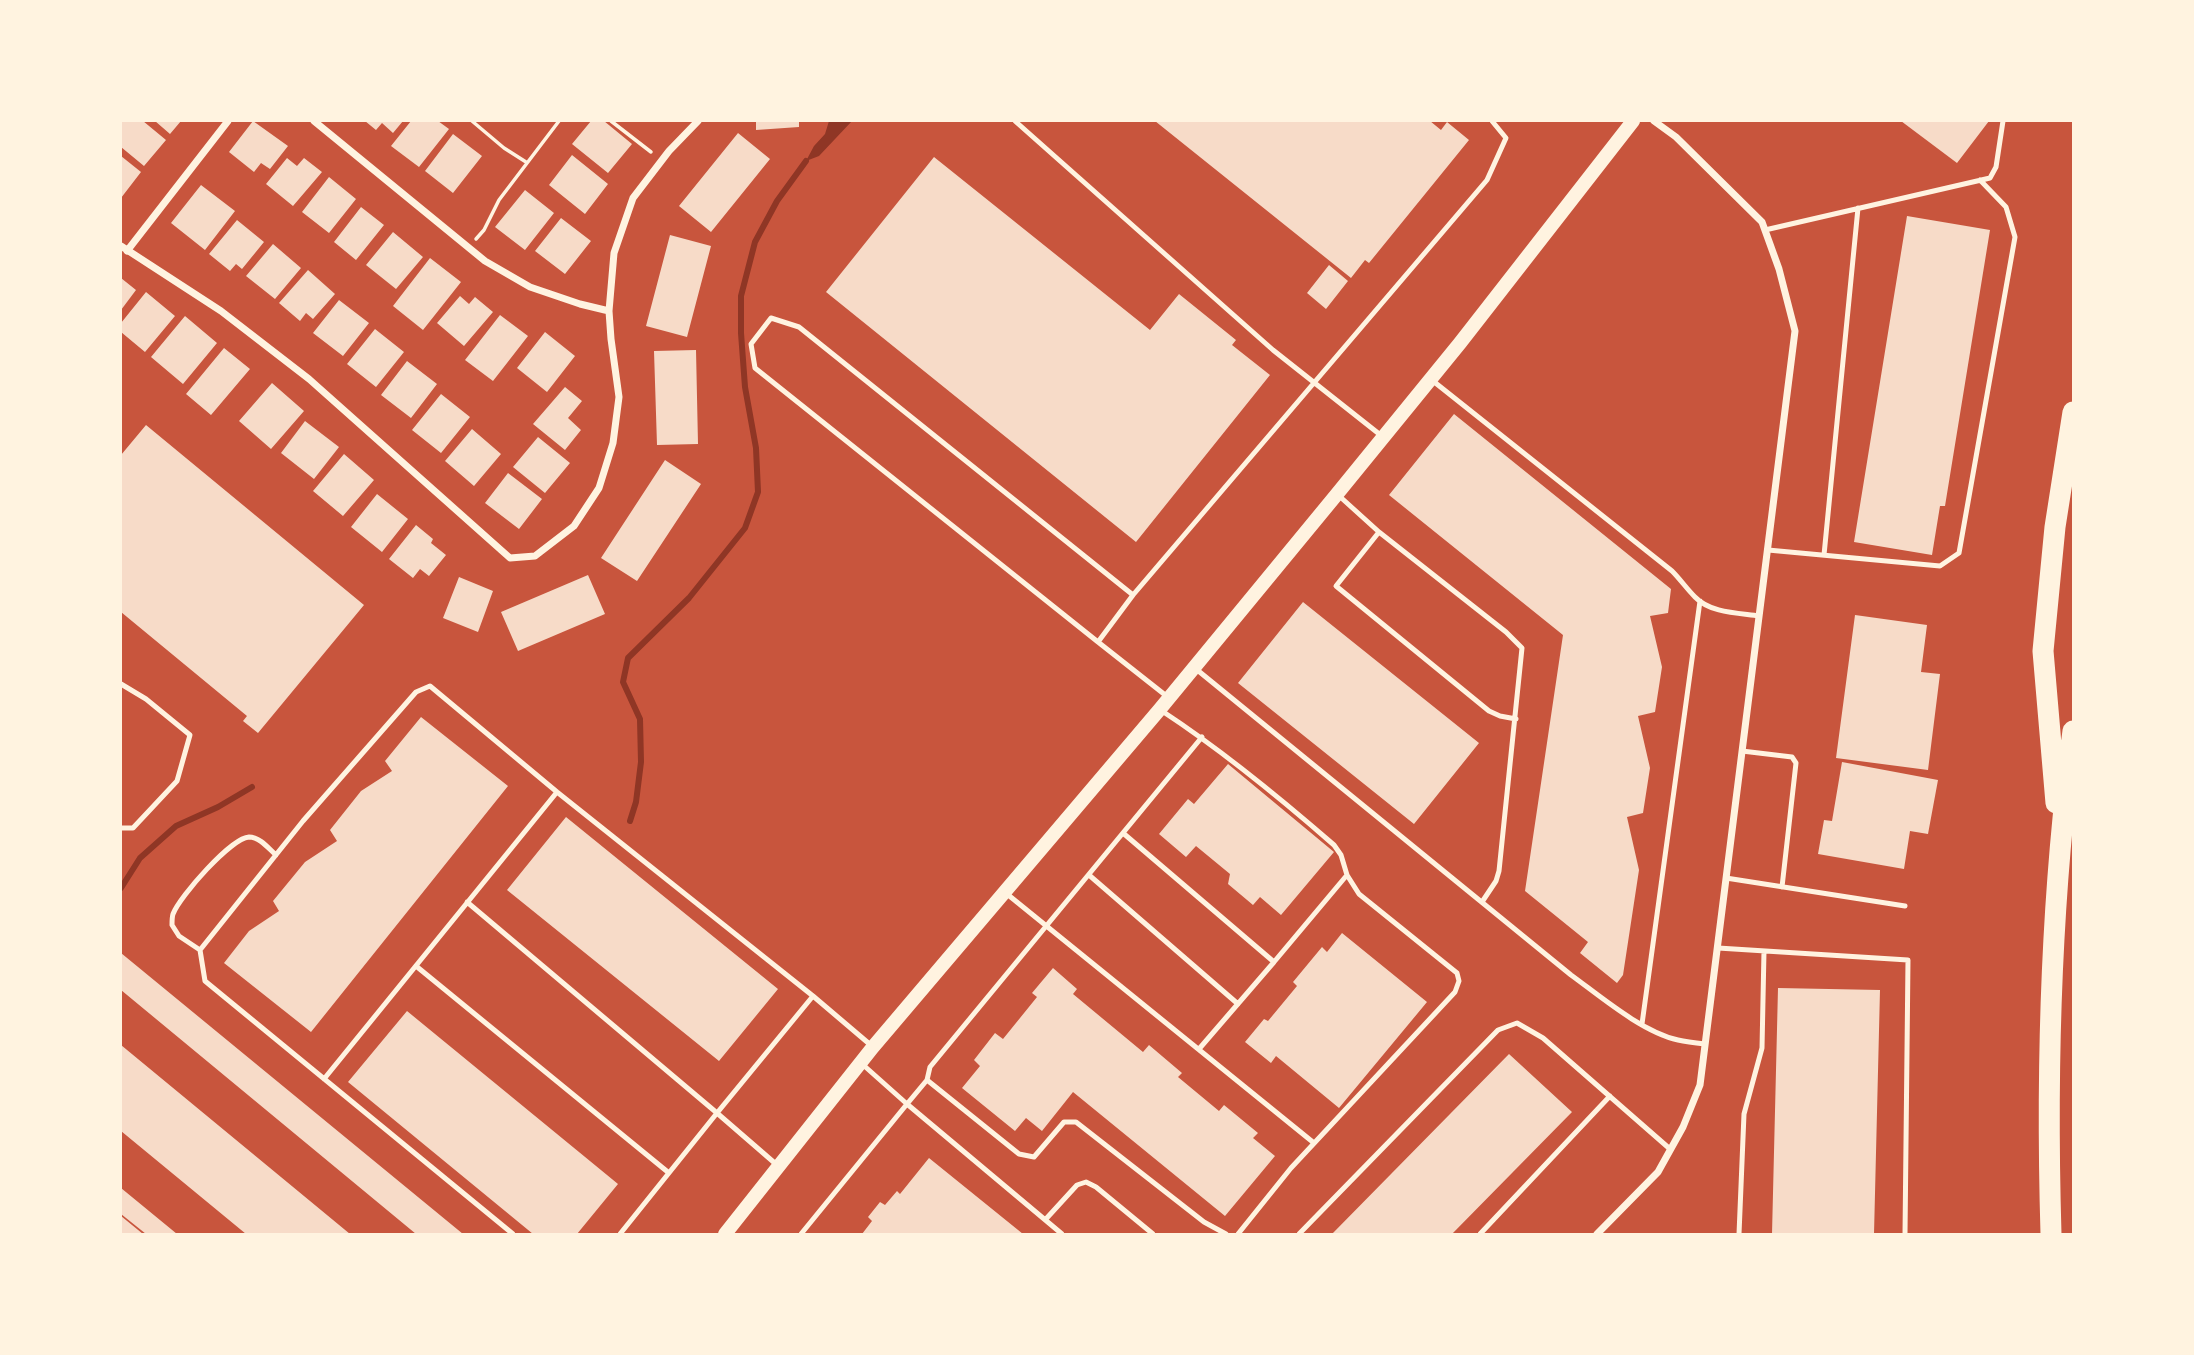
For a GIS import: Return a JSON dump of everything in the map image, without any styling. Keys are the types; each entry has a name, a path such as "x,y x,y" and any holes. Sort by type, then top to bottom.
{"highway":[{"path":"2060,858 2043,651 2055,527 2073,412"},
{"path":"2051,1234 2050,1045 2060,858 2073,730"}],"main road":[{"path":"725,1234 873,1047 1338,494 1633,121"}],"street":[{"path":"228,121 124,248 221,311 309,379 510,558 535,556 573,526 599,488 613,443 619,397 609,311 614,253 632,198 698,121"},
{"path":"314,121 485,261 530,287 609,311"},
{"path":"1599,1234 1658,1172 1683,1127 1700,1085 1795,331 1779,269 1763,226 1676,137 1654,121"}],"lane":[{"path":"1015,121 1273,350 1383,436"},
{"path":"1097,642 1133,595 1487,180 1506,138 1492,121"},
{"path":"1763,226 1990,178 1996,167 2003,121"},
{"path":"1768,550 1940,566 1959,553 2015,237 2006,207 1980,180"},
{"path":"1824,555 1858,208"},
{"path":"1133,595 799,327 771,318 751,344 755,368 1097,642 1202,737 1269,789 1334,845 1359,894 1457,973 1459,981 1455,992 1291,1168 1238,1234"},
{"path":"1430,379 1672,571 1705,605 1759,616"},
{"path":"1338,494 1379,532 1506,632 1522,648 1499,871 1496,881 1482,902"},
{"path":"1379,532 1336,586 1489,711 1516,719"},
{"path":"1642,1024 1700,601"},
{"path":"1194,667 1571,975 1642,1024 1676,1040 1705,1044"},
{"path":"121,684 146,699 190,735 177,782 133,828 121,828"},
{"path":"200,950 303,821 416,692 430,686 873,1047"},
{"path":"801,1234 927,1080 930,1067 1202,737"},
{"path":"1742,751 1792,757 1797,763 1782,887"},
{"path":"324,1079 557,792"},
{"path":"1123,833 1274,962"},
{"path":"276,855 253,837 232,844 188,891 173,914 172,925 180,936 200,950 205,981 513,1234"},
{"path":"1088,875 1238,1004"},
{"path":"1199,1049 1347,875"},
{"path":"1726,878 1905,906"},
{"path":"1005,892 1314,1143"},
{"path":"467,902 779,1167"},
{"path":"1718,948 1908,960 1905,1234"},
{"path":"1740,1234 1744,1114 1762,1048 1764,951"},
{"path":"415,966 669,1173"},
{"path":"620,1234 813,996"},
{"path":"1299,1234 1498,1030 1517,1023 1543,1038 1671,1149"},
{"path":"861,1063 1062,1234"},
{"path":"927,1080 1019,1154 1034,1157 1064,1122 1076,1122 1204,1222 1226,1234"},
{"path":"1480,1234 1610,1096"},
{"path":"1045,1220 1077,1185 1086,1182 1096,1187 1153,1234"}],"path":[{"path":"472,121 504,148 526,162"},
{"path":"469,248 484,230 499,200 559,121"},
{"path":"611,121 662,160"}],"shaded area":[{"path":"829,121 852,121 819,156 806,161 825,134"}],"building":[{"path":"121,121 143,121 166,140 144,166 121,147"},
{"path":"155,121 181,121 170,134"},
{"path":"253,121 288,146 270,169 261,163 254,172 229,152"},
{"path":"365,121 403,121 393,133 382,123 376,130"},
{"path":"411,121 438,121 449,129 419,167 391,146"},
{"path":"591,121 604,121 632,144 608,173 572,144"},
{"path":"756,121 799,121 799,127 756,130"},
{"path":"1155,121 1430,121 1441,130 1447,122 1469,140 1369,263 1365,260 1351,278"},
{"path":"1901,121 1989,121 1957,163"},
{"path":"738,133 770,159 711,232 679,206"},
{"path":"453,134 482,156 453,193 425,171"},
{"path":"572,155 608,184 585,214 549,185"},
{"path":"121,156 141,172 121,198"},
{"path":"934,157 1150,330 1179,294 1236,340 1232,345 1270,375 1136,542 826,292"},
{"path":"287,158 297,166 304,158 322,172 293,206 266,184"},
{"path":"329,177 356,199 329,233 302,212"},
{"path":"201,185 235,211 205,250 171,223"},
{"path":"525,190 554,213 525,250 495,227"},
{"path":"361,207 384,225 356,260 334,242"},
{"path":"1907,216 1990,230 1945,506 1940,506 1932,555 1854,542"},
{"path":"561,218 591,241 565,274 535,251"},
{"path":"237,220 264,242 242,269 236,264 230,271 209,254"},
{"path":"393,232 423,257 396,289 366,265"},
{"path":"670,235 711,246 687,337 646,326"},
{"path":"273,244 301,268 275,299 246,276"},
{"path":"430,258 461,282 423,330 393,306"},
{"path":"1329,265 1348,281 1326,309 1307,293"},
{"path":"308,270 335,294 313,319 306,313 300,321 279,303"},
{"path":"121,278 136,290 121,310"},
{"path":"146,292 175,316 145,352 121,332 121,323"},
{"path":"460,296 469,304 475,297 493,312 464,346 437,323"},
{"path":"339,300 369,323 343,356 313,333"},
{"path":"500,315 528,336 493,381 465,360"},
{"path":"185,316 217,343 183,384 151,357"},
{"path":"375,329 404,352 376,387 347,364"},
{"path":"545,332 575,356 547,392 517,368"},
{"path":"224,348 250,369 211,415 186,394"},
{"path":"696,350 698,444 657,445 654,351"},
{"path":"407,361 437,384 411,418 381,395"},
{"path":"272,383 304,411 271,449 239,421"},
{"path":"565,387 582,401 568,418 581,430 565,450 533,424"},
{"path":"441,394 470,417 441,453 412,430"},
{"path":"1454,414 1671,589 1668,613 1650,616 1662,667 1655,712 1638,716 1650,768 1643,813 1627,817 1639,870 1623,975 1617,983 1580,953 1588,942 1525,891 1563,635 1389,495"},
{"path":"305,421 339,447 314,479 281,453"},
{"path":"146,425 364,605 258,733 243,721 247,716 121,612 121,455"},
{"path":"472,429 501,454 474,486 445,461"},
{"path":"538,437 570,463 545,493 513,467"},
{"path":"344,454 374,480 343,516 313,491"},
{"path":"665,460 701,484 637,581 601,558"},
{"path":"508,473 542,499 519,529 485,503"},
{"path":"377,494 408,519 382,552 351,527"},
{"path":"416,525 433,539 431,543 446,555 429,576 420,569 413,578 389,559"},
{"path":"588,575 605,614 518,651 501,612"},
{"path":"459,577 493,591 478,632 443,618"},
{"path":"1303,602 1479,743 1414,824 1238,683"},
{"path":"1855,615 1927,625 1921,672 1940,674 1928,770 1836,758"},
{"path":"421,717 508,786 311,1032 224,963 249,931 279,911 273,901 305,862 337,841 330,830 361,791 392,771 385,761"},
{"path":"1842,762 1938,780 1928,834 1910,831 1904,869 1818,854 1824,820 1832,821"},
{"path":"1228,764 1334,852 1281,915 1260,897 1253,905 1228,884 1230,874 1196,846 1186,857 1159,834 1188,799 1194,804"},
{"path":"566,817 778,989 719,1061 507,890"},
{"path":"1342,933 1427,1002 1339,1108 1276,1056 1271,1063 1245,1042 1264,1019 1268,1021 1297,986 1293,982 1322,947 1327,952"},
{"path":"121,953 463,1234 416,1234 121,990"},
{"path":"1053,968 1077,989 1073,994 1143,1052 1149,1045 1182,1073 1178,1077 1219,1111 1224,1105 1258,1133 1253,1138 1275,1156 1225,1216 1073,1092 1042,1131 1026,1118 1015,1131 962,1088 980,1066 974,1060 995,1033 1003,1039 1037,997 1032,993"},
{"path":"1778,988 1880,990 1874,1234 1772,1234"},
{"path":"407,1011 618,1184 577,1234 533,1234 348,1082"},
{"path":"121,1045 350,1234 246,1234 121,1131"},
{"path":"1509,1054 1572,1112 1452,1234 1332,1234"},
{"path":"929,1158 1023,1234 862,1234 872,1221 868,1217 880,1202 885,1205 897,1191 900,1194"},
{"path":"121,1188 177,1234 146,1234 121,1214"},
{"path":"121,1216 143,1234 121,1234"}],"waterway":[{"path":"630,821 636,802 641,762 640,719 623,682 628,658 689,598 745,528 758,492 756,448 745,387 741,296 755,242 777,201 806,161"},
{"path":"121,888 140,858 176,826 218,807 252,787"}]}
